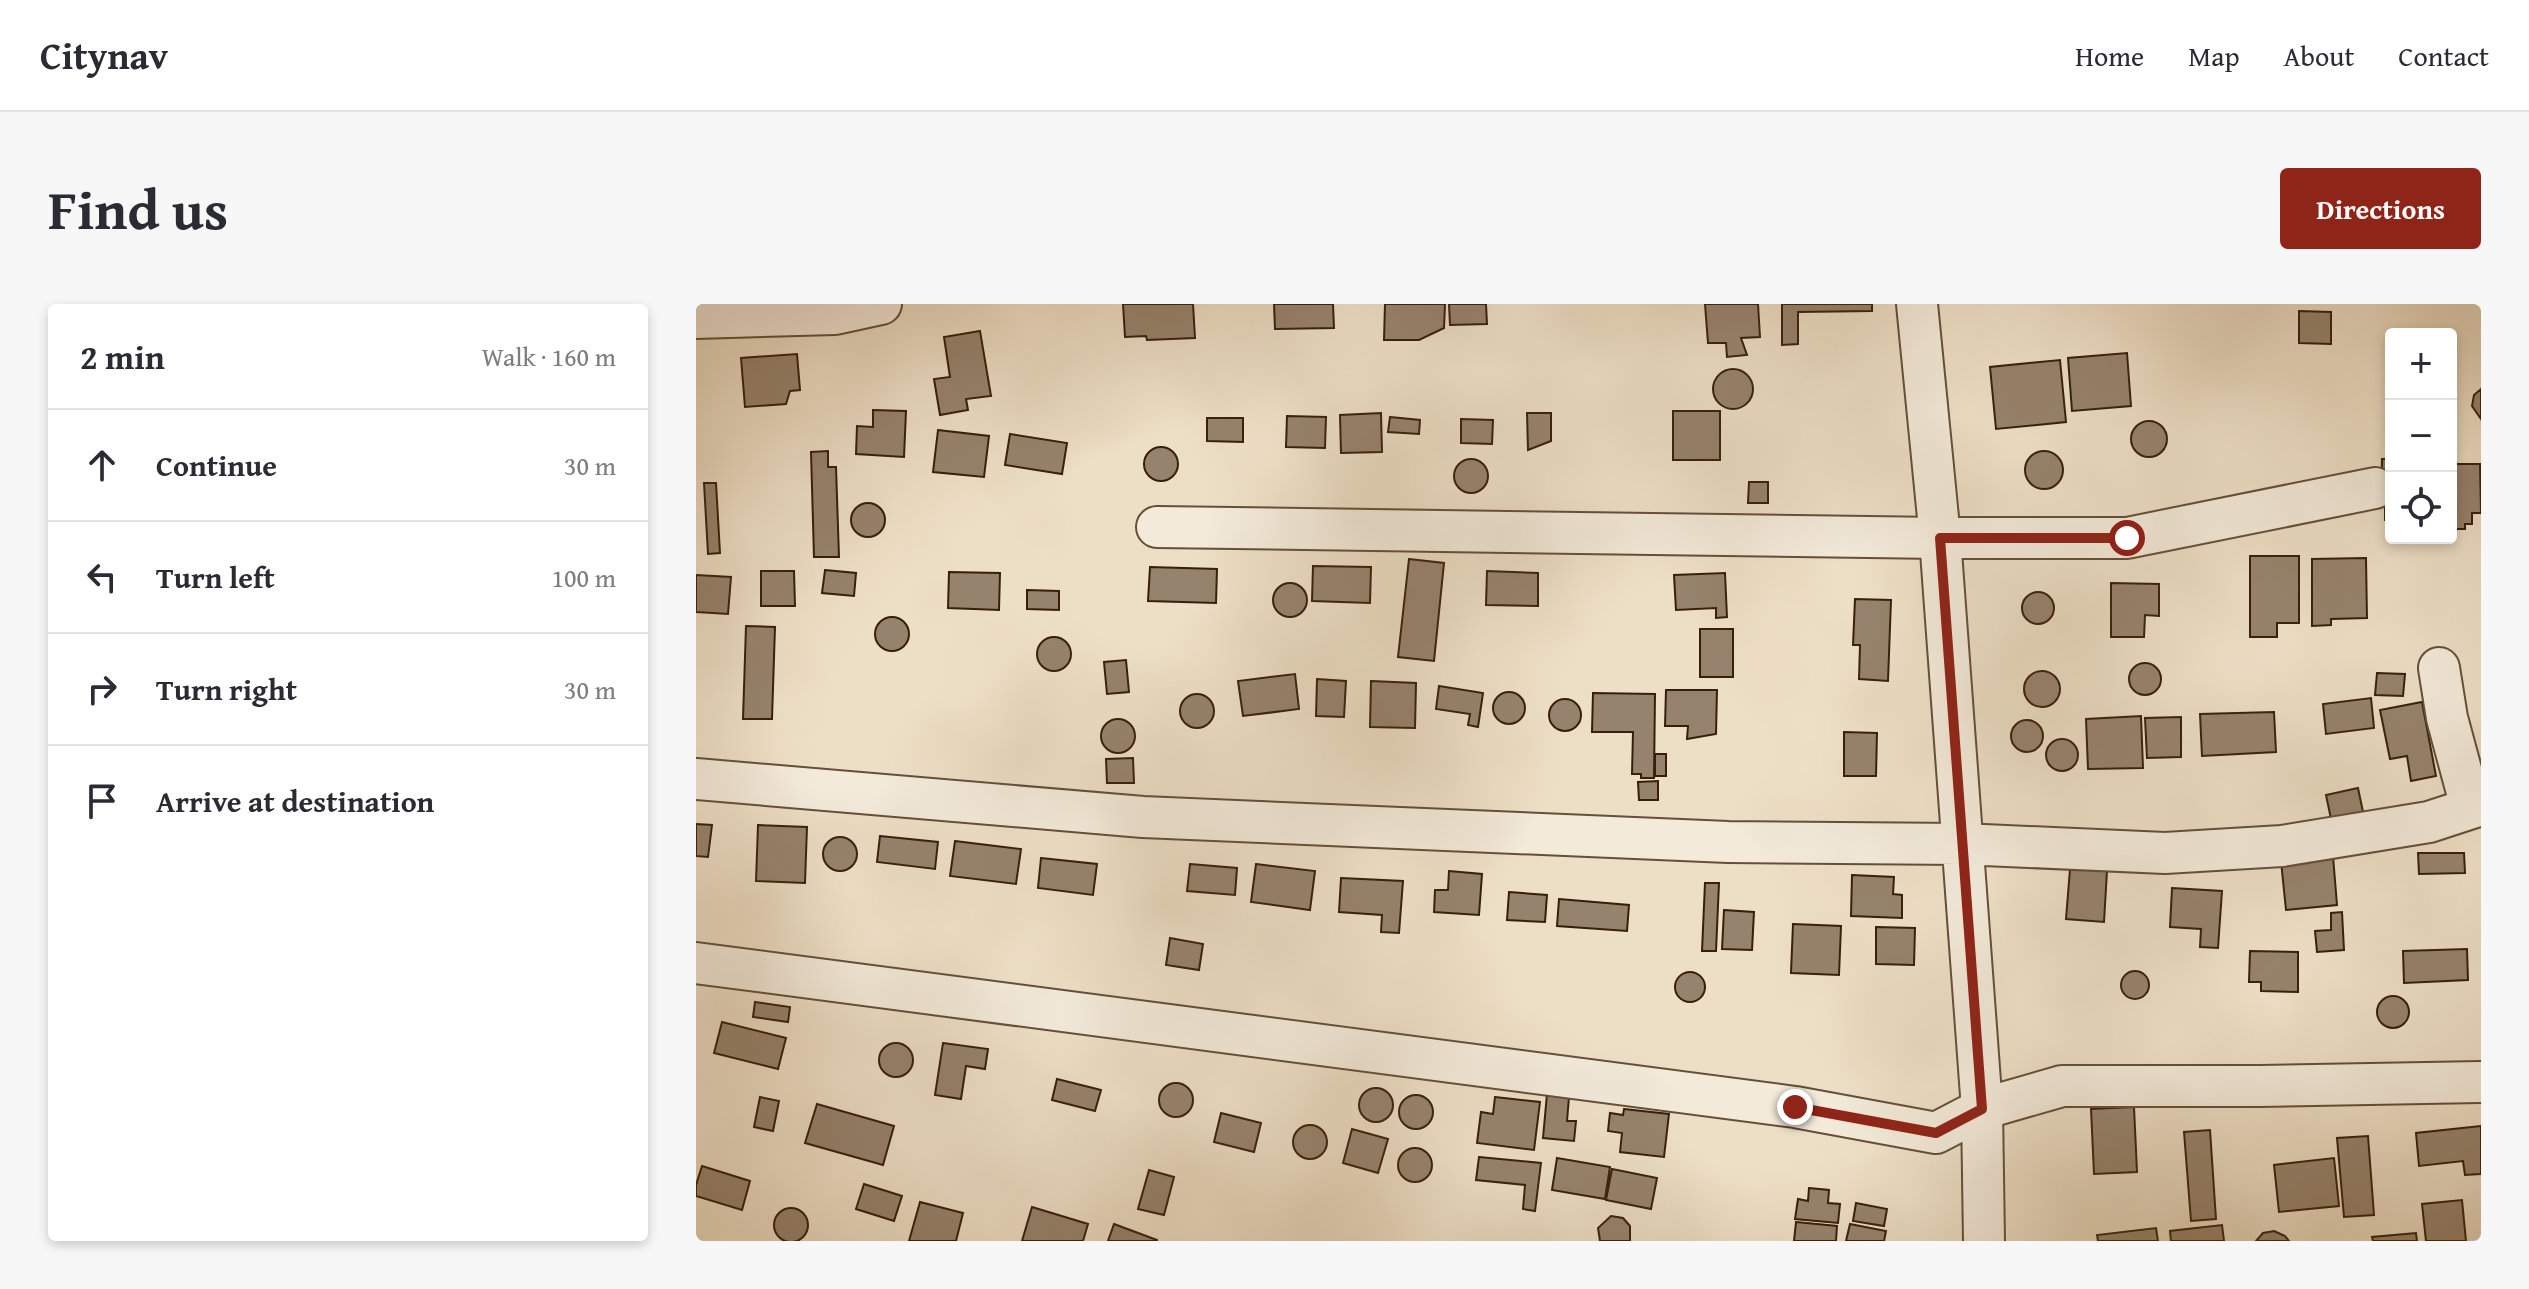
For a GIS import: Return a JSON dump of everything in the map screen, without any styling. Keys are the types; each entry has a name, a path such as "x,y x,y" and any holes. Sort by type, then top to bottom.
{"street":[{"path":"696,318 835,314 881,304"},
{"path":"1917,304 1940,538 1982,1109 1984,1241"},
{"path":"1157,527 2127,538 2375,488"},
{"path":"696,779 1143,817 1728,842 1962,844 2165,853 2282,846 2429,822 2476,806 2447,718 2439,668"},
{"path":"696,963 1795,1107 1936,1133 1982,1109 2062,1086 2481,1082"}],"building":[{"path":"1123,304 1193,304 1195,338 1147,340 1146,336 1125,337"},
{"path":"1274,304 1333,304 1334,328 1275,329"},
{"path":"1385,304 1445,304 1444,328 1419,340 1384,340"},
{"path":"1449,304 1486,304 1487,324 1450,325"},
{"path":"1705,304 1758,304 1760,337 1741,338 1747,355 1727,357 1726,343 1708,343"},
{"path":"1782,304 1872,304 1872,311 1798,312 1798,344 1782,345"},
{"path":"2299,311 2331,312 2331,344 2299,343"},
{"path":"980,331 991,396 966,399 968,410 940,415 934,379 950,377 944,337"},
{"path":"2127,353 2131,406 2072,411 2068,358"},
{"path":"797,354 800,390 790,391 786,404 745,407 741,358"},
{"path":"2060,360 2066,422 1996,429 1990,367"},
{"path":"1733,369 1747,375 1753,389 1747,403 1733,409 1719,403 1713,389 1719,375"},
{"path":"2481,389 2481,419 2472,406 2474,395"},
{"path":"873,410 906,411 904,457 856,454 857,426 873,427"},
{"path":"1673,411 1720,411 1720,460 1673,460"},
{"path":"1381,413 1382,452 1341,453 1340,415"},
{"path":"1527,413 1551,413 1551,441 1528,450"},
{"path":"1287,416 1326,417 1325,448 1286,447"},
{"path":"1390,417 1420,420 1419,434 1388,432"},
{"path":"1207,418 1243,418 1243,442 1207,441"},
{"path":"1461,419 1493,420 1492,444 1461,443"},
{"path":"2149,421 2162,426 2167,439 2162,452 2149,457 2136,452 2131,439 2136,426"},
{"path":"938,430 989,436 984,477 933,472"},
{"path":"1010,434 1067,443 1062,474 1005,465"},
{"path":"1161,447 1173,452 1178,464 1173,476 1161,481 1149,476 1144,464 1149,452"},
{"path":"828,451 828,467 836,467 839,557 814,557 811,452"},
{"path":"2044,451 2057,457 2063,470 2057,483 2044,489 2031,483 2025,470 2031,457"},
{"path":"1471,459 1483,464 1488,476 1483,488 1471,493 1459,488 1454,476 1459,464"},
{"path":"2382,459 2385,459 2385,507 2381,507"},
{"path":"2457,464 2480,464 2481,513 2472,513 2472,524 2465,524 2465,529 2457,529"},
{"path":"1749,482 1768,482 1768,503 1748,503"},
{"path":"704,483 716,483 720,553 708,554"},
{"path":"868,503 880,508 885,520 880,532 868,537 856,532 851,520 856,508"},
{"path":"2250,556 2299,556 2299,623 2277,623 2277,637 2250,637"},
{"path":"2366,558 2367,618 2331,619 2331,625 2312,626 2312,559"},
{"path":"1409,559 1444,563 1434,661 1398,657"},
{"path":"1313,566 1371,567 1370,603 1312,601"},
{"path":"1150,567 1217,569 1216,603 1148,601"},
{"path":"825,570 856,573 854,596 822,593"},
{"path":"761,571 794,571 795,606 761,606"},
{"path":"1487,571 1538,573 1538,606 1486,605"},
{"path":"949,572 1000,573 999,610 948,608"},
{"path":"1725,573 1727,617 1716,618 1716,608 1676,610 1674,575"},
{"path":"696,575 731,577 728,614 696,612"},
{"path":"1290,583 1302,588 1307,600 1302,612 1290,617 1278,612 1273,600 1278,588"},
{"path":"2111,583 2159,584 2159,616 2145,615 2144,637 2111,637"},
{"path":"1027,590 1059,591 1059,610 1027,609"},
{"path":"2038,592 2050,596 2054,608 2050,620 2038,624 2026,620 2022,608 2026,596"},
{"path":"1855,599 1891,600 1888,681 1859,679 1860,645 1853,645"},
{"path":"892,617 904,622 909,634 904,646 892,651 880,646 875,634 880,622"},
{"path":"746,626 775,627 772,719 743,719"},
{"path":"1700,629 1733,629 1733,677 1700,677"},
{"path":"1054,637 1066,642 1071,654 1066,666 1054,671 1042,666 1037,654 1042,642"},
{"path":"1126,660 1129,692 1107,694 1104,662"},
{"path":"2145,663 2157,667 2161,679 2157,691 2145,695 2133,691 2129,679 2133,667"},
{"path":"2042,671 2055,676 2060,689 2055,702 2042,707 2029,702 2024,689 2029,676"},
{"path":"2377,673 2405,674 2403,696 2375,695"},
{"path":"1295,674 1299,709 1243,716 1238,681"},
{"path":"1317,679 1346,681 1344,717 1316,716"},
{"path":"1371,681 1416,683 1415,728 1370,727"},
{"path":"1439,686 1483,693 1478,727 1468,725 1470,714 1436,709"},
{"path":"1666,690 1717,690 1716,734 1687,739 1688,726 1665,726"},
{"path":"1509,692 1521,696 1525,708 1521,720 1509,724 1497,720 1493,708 1497,696"},
{"path":"1593,693 1655,694 1654,778 1632,774 1633,732 1592,732"},
{"path":"1197,694 1209,699 1214,711 1209,723 1197,728 1185,723 1180,711 1185,699"},
{"path":"2371,698 2374,728 2326,734 2323,704"},
{"path":"1565,699 1577,703 1581,715 1577,727 1565,731 1553,727 1549,715 1553,703"},
{"path":"2422,702 2436,776 2411,781 2407,756 2390,759 2380,710"},
{"path":"2274,712 2276,752 2202,756 2200,714"},
{"path":"2141,716 2143,768 2088,769 2086,719"},
{"path":"2181,717 2181,757 2147,758 2145,718"},
{"path":"1118,719 1130,724 1135,736 1130,748 1118,753 1106,748 1101,736 1106,724"},
{"path":"2027,720 2039,724 2043,736 2039,748 2027,752 2015,748 2011,736 2015,724"},
{"path":"1844,732 1877,733 1876,776 1844,776"},
{"path":"2062,739 2074,743 2078,755 2074,767 2062,771 2050,767 2046,755 2050,743"},
{"path":"1655,754 1666,754 1666,776 1655,776"},
{"path":"1133,758 1134,783 1107,783 1106,759"},
{"path":"1658,781 1658,800 1639,800 1638,782"},
{"path":"2358,788 2363,812 2331,819 2326,795"},
{"path":"696,824 712,825 708,857 696,856"},
{"path":"758,825 807,827 805,883 756,881"},
{"path":"880,836 938,842 935,869 877,862"},
{"path":"840,837 852,842 857,854 852,866 840,871 828,866 823,854 828,842"},
{"path":"955,841 1021,849 1016,884 950,876"},
{"path":"2418,853 2464,853 2465,873 2419,874"},
{"path":"2333,856 2337,905 2286,910 2281,861"},
{"path":"1041,858 1097,864 1093,895 1038,888"},
{"path":"1190,864 1237,868 1235,895 1187,891"},
{"path":"1256,864 1315,871 1310,910 1251,902"},
{"path":"2070,869 2107,871 2104,922 2066,919"},
{"path":"1449,871 1482,874 1479,915 1434,912 1435,890 1448,890"},
{"path":"1852,875 1894,877 1893,894 1902,895 1902,918 1851,916"},
{"path":"1341,878 1403,881 1399,933 1381,932 1382,915 1339,912"},
{"path":"1705,883 1719,883 1716,951 1702,951"},
{"path":"2172,888 2222,891 2218,948 2200,947 2201,929 2170,927"},
{"path":"1509,892 1547,895 1545,922 1507,920"},
{"path":"1559,899 1629,905 1627,931 1557,926"},
{"path":"1724,910 1754,912 1752,950 1722,949"},
{"path":"2342,912 2344,950 2317,952 2315,931 2331,930 2331,913"},
{"path":"1793,924 1841,926 1839,975 1791,973"},
{"path":"1876,927 1915,928 1914,965 1876,964"},
{"path":"1170,938 1203,944 1199,970 1166,965"},
{"path":"2467,949 2468,980 2404,983 2403,951"},
{"path":"2250,951 2298,952 2298,992 2261,991 2261,982 2249,982"},
{"path":"2135,971 2145,975 2149,985 2145,995 2135,999 2125,995 2121,985 2125,975"},
{"path":"1690,972 1701,976 1705,987 1701,998 1690,1002 1679,998 1675,987 1679,976"},
{"path":"2393,996 2405,1000 2409,1012 2405,1024 2393,1028 2381,1024 2377,1012 2381,1000"},
{"path":"755,1002 790,1007 788,1022 753,1017"},
{"path":"722,1022 786,1038 778,1069 714,1053"},
{"path":"896,1043 908,1048 913,1060 908,1072 896,1077 884,1072 879,1060 884,1048"},
{"path":"943,1043 988,1049 985,1069 966,1066 961,1099 935,1095"},
{"path":"1057,1079 1101,1090 1095,1111 1052,1100"},
{"path":"1176,1083 1188,1088 1193,1100 1188,1112 1176,1117 1164,1112 1159,1100 1164,1088"},
{"path":"1376,1088 1388,1093 1393,1105 1388,1117 1376,1122 1364,1117 1359,1105 1364,1093"},
{"path":"1547,1094 1569,1097 1567,1121 1576,1121 1574,1141 1543,1138"},
{"path":"1416,1095 1428,1100 1433,1112 1428,1124 1416,1129 1404,1124 1399,1112 1404,1100"},
{"path":"760,1097 779,1101 773,1131 754,1127"},
{"path":"1495,1097 1540,1102 1534,1150 1477,1143 1481,1112 1493,1114"},
{"path":"817,1104 894,1126 883,1165 805,1143"},
{"path":"2134,1107 2137,1172 2094,1174 2091,1109"},
{"path":"1624,1109 1669,1114 1664,1157 1620,1152 1622,1133 1608,1131 1610,1113 1623,1115"},
{"path":"1221,1113 1261,1123 1254,1152 1214,1142"},
{"path":"1310,1125 1322,1130 1327,1142 1322,1154 1310,1159 1298,1154 1293,1142 1298,1130"},
{"path":"2481,1126 2481,1174 2465,1175 2463,1161 2419,1166 2416,1133"},
{"path":"1352,1129 1388,1139 1378,1173 1343,1163"},
{"path":"2210,1130 2216,1219 2191,1221 2184,1132"},
{"path":"2368,1136 2374,1215 2344,1217 2337,1138"},
{"path":"1415,1148 1427,1153 1432,1165 1427,1177 1415,1182 1403,1177 1398,1165 1403,1153"},
{"path":"1479,1157 1541,1163 1535,1211 1523,1209 1525,1185 1476,1180"},
{"path":"1557,1158 1610,1167 1605,1199 1552,1190"},
{"path":"2334,1158 2339,1206 2279,1212 2274,1165"},
{"path":"702,1166 750,1181 742,1210 696,1196"},
{"path":"1612,1169 1657,1178 1651,1209 1606,1200"},
{"path":"1149,1170 1174,1177 1164,1215 1138,1209"},
{"path":"864,1184 902,1196 894,1221 856,1209"},
{"path":"1809,1188 1829,1190 1828,1203 1840,1204 1838,1223 1795,1219 1798,1199 1808,1201"},
{"path":"2462,1200 2466,1241 2426,1241 2422,1204"},
{"path":"920,1202 963,1213 956,1241 909,1241"},
{"path":"1856,1203 1887,1209 1884,1226 1853,1221"},
{"path":"1032,1207 1088,1224 1083,1241 1022,1241"},
{"path":"791,1208 803,1213 808,1225 803,1237 791,1242 779,1237 774,1225 779,1213"},
{"path":"1611,1216 1623,1218 1630,1226 1630,1241 1600,1241 1598,1228"},
{"path":"1796,1222 1837,1226 1836,1241 1794,1241"},
{"path":"1114,1224 1157,1240 1157,1241 1108,1241"},
{"path":"1850,1224 1886,1231 1884,1241 1846,1241"},
{"path":"2222,1225 2224,1241 2171,1241 2170,1231"},
{"path":"2156,1228 2158,1241 2098,1241 2097,1235"},
{"path":"2274,1231 2289,1241 2256,1241 2263,1233"},
{"path":"2416,1233 2417,1241 2373,1241 2372,1237"}],"route":[{"path":"1795,1107 1936,1133 1982,1109 1940,538 2127,538"}]}
